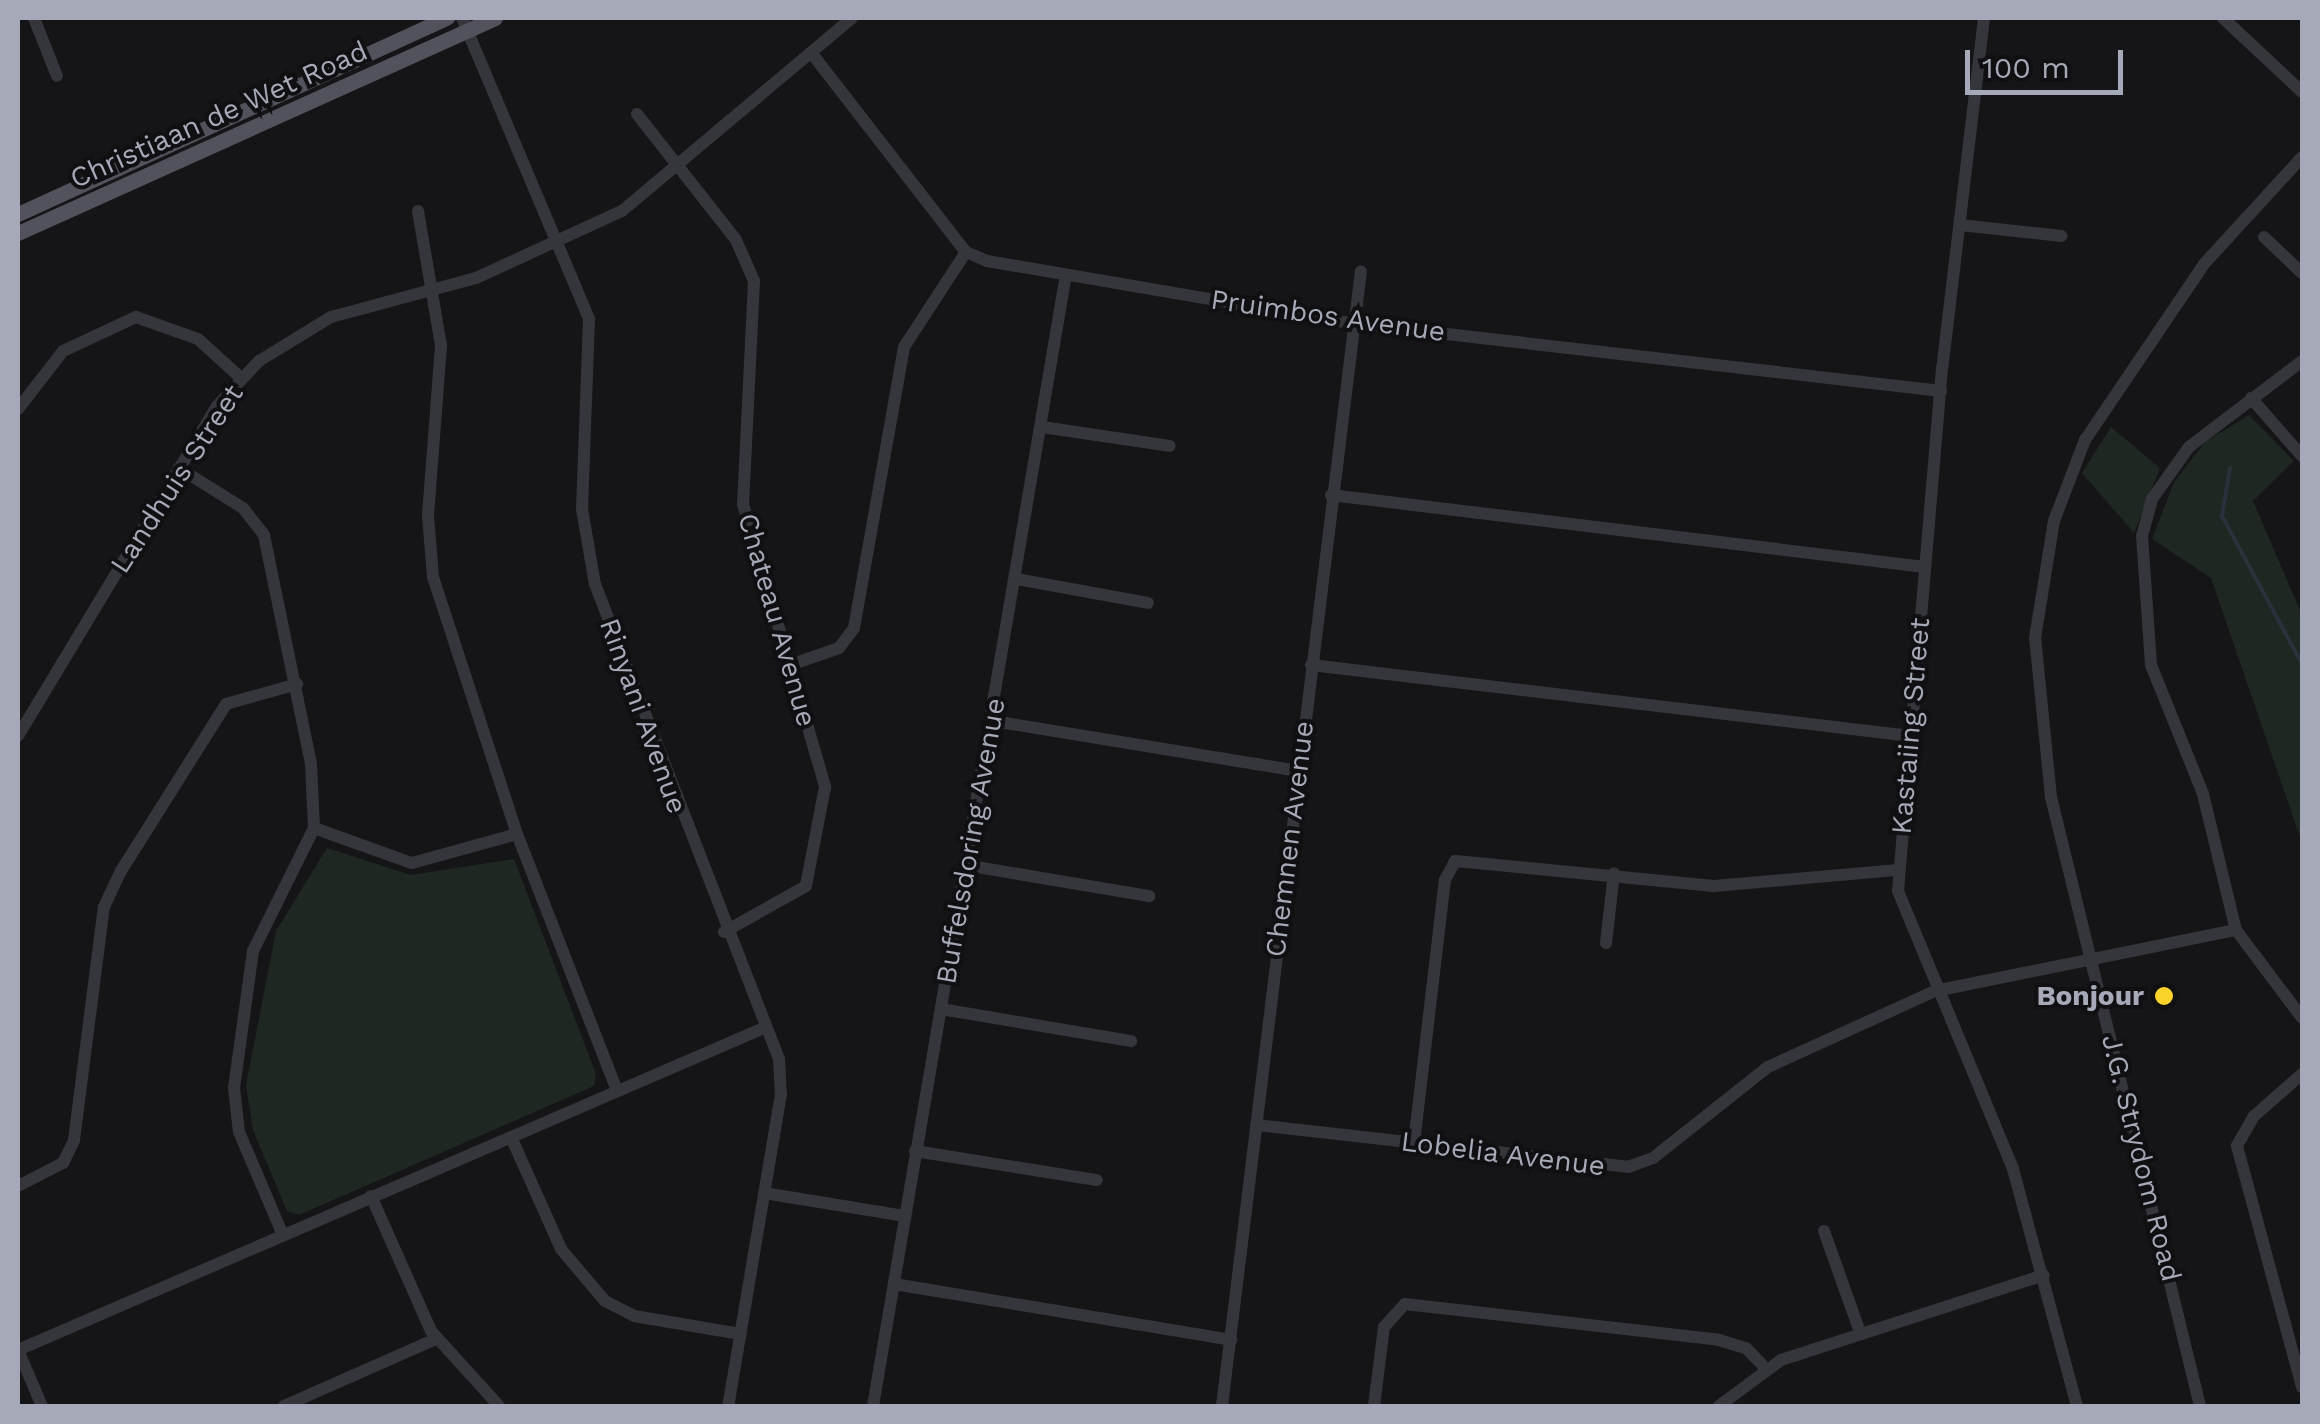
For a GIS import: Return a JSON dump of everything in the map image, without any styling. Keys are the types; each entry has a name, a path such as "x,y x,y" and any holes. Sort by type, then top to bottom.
{"main road":[{"name":"Christiaan de Wet Road","path":"18,214 447,18"},
{"name":"Christiaan de Wet Road","path":"18,233 465,24 495,18"}],"street":[{"path":"34,18 57,76"},
{"name":"Landhuis Street","path":"18,736 180,468 241,378 311,326 431,290 558,243 677,170 852,18"},
{"name":"Kastaiing Street","path":"1984,18 1940,392 1898,870 1902,913 2013,1169 2076,1406"},
{"path":"2223,18 2302,92"},
{"name":"Rinyani Avenue","path":"465,24 558,243 591,337 582,509 589,562 724,932 782,1075 728,1406"},
{"path":"790,666 832,652 851,634 904,347 966,252 813,55"},
{"name":"Chateau Avenue","path":"637,114 677,170 736,240 754,281 742,504 823,774 818,856 790,902 724,932"},
{"name":"J.G. Strydom Road","path":"2200,1406 2091,959 2038,709 2036,626 2054,521 2085,440 2156,328 2302,158"},
{"path":"418,211 441,346 428,516 433,577 517,834 616,1091"},
{"path":"1960,225 2061,236"},
{"path":"2264,238 2302,274"},
{"name":"Pruimbos Avenue","path":"966,252 1066,275 1351,323 1940,392"},
{"name":"Chemnen Avenue","path":"1222,1406 1351,323 1361,271"},
{"name":"Buffelsdoring Avenue","path":"873,1406 993,721 1066,275"},
{"path":"18,409 63,351 136,316 198,339 241,378"},
{"path":"2302,361 2250,398 2171,468 2142,536 2151,665 2203,794 2236,930 2302,1018"},
{"path":"2250,398 2302,456"},
{"path":"1042,428 1170,446"},
{"path":"180,468 244,508 264,535 296,684 314,828 253,951 234,1081 238,1132 283,1235"},
{"path":"1331,495 1925,566"},
{"path":"1016,579 1148,603"},
{"path":"1311,665 1911,736"},
{"path":"18,1186 63,1164 74,1140 104,906 121,871 226,704 296,684"},
{"path":"993,721 1298,771"},
{"path":"314,828 412,863 517,834"},
{"path":"1414,1143 1450,865 1469,856 1738,886 1898,870"},
{"path":"965,864 1148,896"},
{"path":"1606,943 1614,873"},
{"name":"Lobelia Avenue","path":"1256,1125 1641,1164 1768,1067 1935,991 2236,930"},
{"path":"941,1009 1130,1041"},
{"path":"42,1406 18,1350 764,1028"},
{"path":"2302,1074 2254,1116 2237,1146 2302,1387"},
{"path":"510,1137 561,1248 605,1301 634,1316 740,1334"},
{"path":"916,1150 1097,1180"},
{"path":"764,1192 904,1216"},
{"path":"371,1196 436,1339 499,1406"},
{"path":"1824,1231 1860,1332"},
{"path":"1718,1406 1765,1368 1860,1332 2044,1275"},
{"path":"894,1284 1231,1340"},
{"path":"1374,1406 1384,1327 1404,1304 1730,1342 1765,1368"},
{"path":"284,1406 436,1339"}],"shaded area":[{"path":"2249,415 2294,461 2253,501 2302,615 2302,843 2211,578 2152,539 2174,482 2205,442"},
{"path":"2111,427 2160,468 2134,533 2082,473"},
{"path":"327,848 411,875 514,859 596,1074 594,1086 299,1215 287,1211 253,1130 246,1085 276,931"}],"waterway":[{"path":"2230,468 2222,516 2302,664"}],"place":[{"name":"Bonjour","path":"2164,996"}]}
